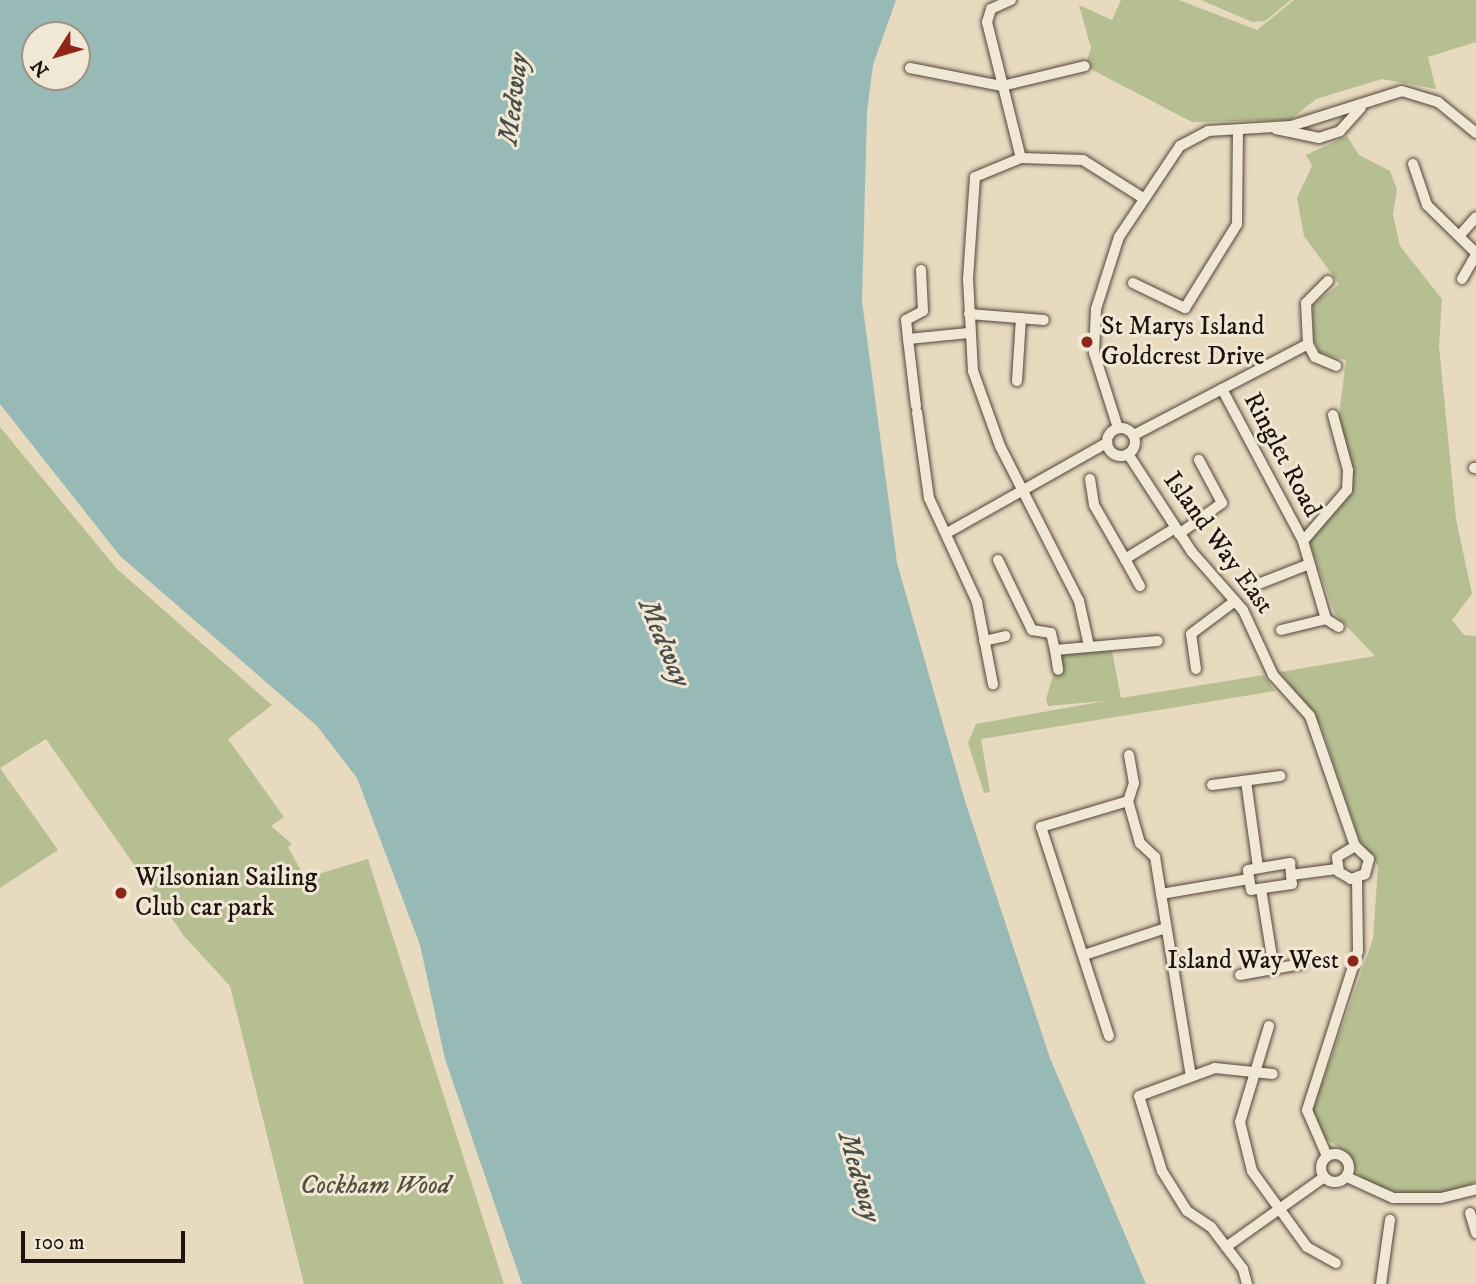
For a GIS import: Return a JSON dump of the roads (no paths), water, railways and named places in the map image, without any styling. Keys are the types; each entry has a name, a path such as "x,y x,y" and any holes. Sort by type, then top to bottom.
{"street":[{"path":"1011,0 991,9 987,22 1021,159"},
{"path":"910,68 1002,86 1085,66"},
{"path":"1110,448 1118,428 1097,369 1096,309 1106,267 1143,198 1184,142 1208,131 1276,129 1392,92 1424,94 1476,133"},
{"path":"1276,129 1306,139 1329,136 1365,102"},
{"path":"1133,284 1185,308 1237,225 1238,130"},
{"path":"1089,646 1079,601 1024,493 984,405 969,333 968,279 975,177 1021,159 1083,160 1143,198"},
{"path":"1413,164 1427,205 1460,235 1476,254 1462,279"},
{"path":"1460,235 1476,216"},
{"path":"921,270 923,311 906,320 929,498 977,602 993,684"},
{"path":"1328,281 1306,303 1308,344 1315,357 1336,366"},
{"path":"969,314 1044,320"},
{"path":"1017,381 1021,318"},
{"path":"908,338 969,333"},
{"path":"947,533 1110,448 1128,454 1134,435 1308,344"},
{"name":"Ringlet Road","path":"1222,389 1303,541 1307,565 1317,586 1326,619"},
{"name":"Ringlet Road","path":"1303,541 1347,489 1347,463 1333,415"},
{"path":"1118,428 1134,435"},
{"name":"Island Way East","path":"1128,454 1177,531 1235,601 1273,675 1318,733 1355,846 1369,862 1357,878"},
{"path":"1125,559 1222,503 1199,460"},
{"path":"1090,479 1094,505 1140,586"},
{"path":"998,560 1032,629 1052,634 1058,670"},
{"path":"1261,583 1307,565"},
{"path":"1196,669 1191,634 1235,601"},
{"path":"1281,630 1326,619 1339,628"},
{"path":"984,641 1005,636"},
{"path":"1055,650 1158,641"},
{"path":"1129,755 1134,783 1128,801 1140,843 1154,857 1191,1076"},
{"path":"1212,785 1280,776"},
{"path":"1246,781 1258,868"},
{"path":"1109,1036 1087,954 1074,942 1041,827 1128,801"},
{"path":"1337,869 1340,852 1355,846"},
{"path":"1290,863 1292,884 1251,890 1248,870 1258,868 1290,863"},
{"path":"1226,1247 1324,1177 1328,1156 1307,1110 1358,951 1357,878 1337,869 1291,874"},
{"path":"1161,894 1250,879"},
{"path":"1261,889 1274,969"},
{"path":"1087,954 1166,928"},
{"path":"1240,975 1302,964"},
{"path":"1269,1026 1253,1071 1240,1122 1252,1171 1277,1210 1307,1247 1336,1263"},
{"path":"1247,1284 1226,1247 1187,1211 1162,1171 1139,1096 1191,1076 1233,1065 1273,1074"},
{"path":"1328,1156 1347,1159 1347,1177"},
{"path":"1324,1177 1335,1182 1347,1177 1393,1198 1441,1198 1476,1189"},
{"path":"1470,1213 1476,1233"},
{"path":"1381,1284 1391,1220"}],"water":[{"name":"Medway","path":"0,0 896,0 873,65 867,112 862,301 897,563 965,801 1050,1058 1146,1284 522,1284 445,1059 420,945 357,778 317,726 120,556 0,404"}],"place":[{"name":"St Marys Island Goldcrest Drive","path":"1087,342"},
{"name":"Wilsonian Sailing Club car park","path":"121,893"},
{"name":"Island Way West","path":"1353,961"}],"park label":[{"name":"Cockham Wood","path":"375,1186"}]}
